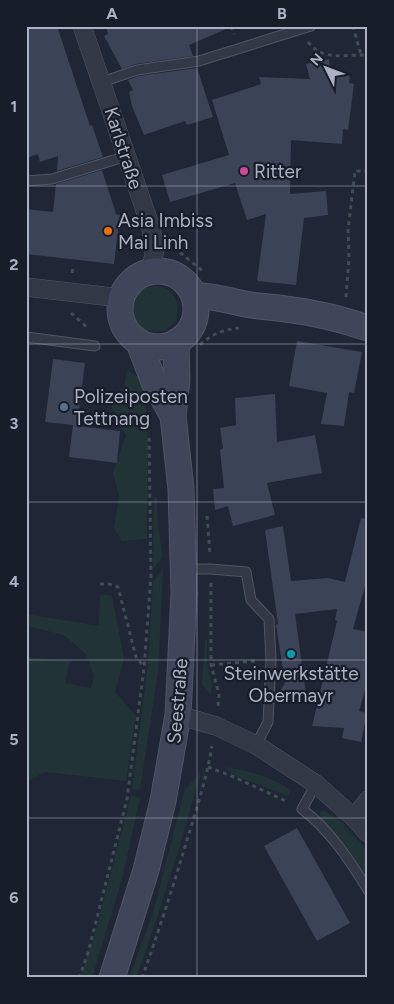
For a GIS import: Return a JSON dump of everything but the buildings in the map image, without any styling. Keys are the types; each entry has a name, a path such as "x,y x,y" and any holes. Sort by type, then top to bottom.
{"main road":[{"path":"151,271 164,271 177,275 187,284 195,306 192,326 185,335 186,345 156,347 139,343 122,323 120,315 121,298 132,280 151,271"},
{"path":"195,306 204,296 223,298 247,316 286,309 342,320 368,328"},
{"name":"Seestraße","path":"139,343 154,382 173,416"},
{"name":"Seestraße","path":"112,978 146,870 163,801 178,715 184,568 180,489 173,416 177,380 186,345"}],"street":[{"name":"Karlstraße","path":"82,26 150,225 155,248 151,271"},
{"path":"26,287 121,298"},
{"path":"178,715 216,726 256,745 316,784 368,833"},
{"path":"354,818 368,800"}],"lane":[{"path":"102,82 137,70 199,61 311,26"},
{"path":"26,181 52,179 127,156"},
{"path":"26,337 95,346"},
{"path":"184,568 246,572 251,600 268,619 272,660 268,722 256,745"},
{"path":"316,784 302,810 315,819 326,831 356,870 368,890"}],"path":[{"path":"353,26 361,55"},
{"path":"299,30 314,50 329,56 368,55"},
{"path":"342,320 346,306 349,258 348,230 356,170 368,171"},
{"path":"175,243 178,251 208,275"},
{"path":"186,345 226,330 247,316"},
{"path":"79,978 88,953 127,799 144,668 151,576 149,432"},
{"path":"100,584 118,587 136,657 144,668"},
{"path":"211,665 272,660"},
{"path":"142,978 159,931 208,767 216,726"},
{"path":"208,767 243,781 302,810"}],"shaded area":[{"path":"155,286 168,290 174,296 178,309 174,322 168,328 155,332 142,328 136,322 132,309 136,296 142,290"},
{"path":"127,370 144,381 148,442 147,539 122,541 114,528 119,496 113,473 126,435 114,417 111,404 124,386"},
{"path":"154,497 157,497 158,527 163,557 153,569"},
{"path":"163,569 158,672 140,790 132,789 148,664 153,582"},
{"path":"100,594 112,596 124,659 115,692 136,716 126,781 45,772 26,782 26,657 70,661 65,683 91,688 94,676 86,654 64,635 26,626 26,614 99,626"},
{"path":"205,639 207,640 207,662 212,687 211,695 202,685"},
{"path":"225,767 259,775 291,790 288,796 233,775"},
{"path":"201,773 170,876 136,978 129,978 153,913 185,789"},
{"path":"131,795 140,798 122,879 92,978 80,978 95,933"},
{"path":"325,811 341,822 368,851 368,885 321,823 320,812"}],"place":[{"name":"Ritter","path":"244,171"},
{"name":"Asia Imbiss Mai Linh","path":"108,231"},
{"name":"Polizeiposten Tettnang","path":"64,407"},
{"name":"Steinwerkstätte Obermayr","path":"291,654"}]}
